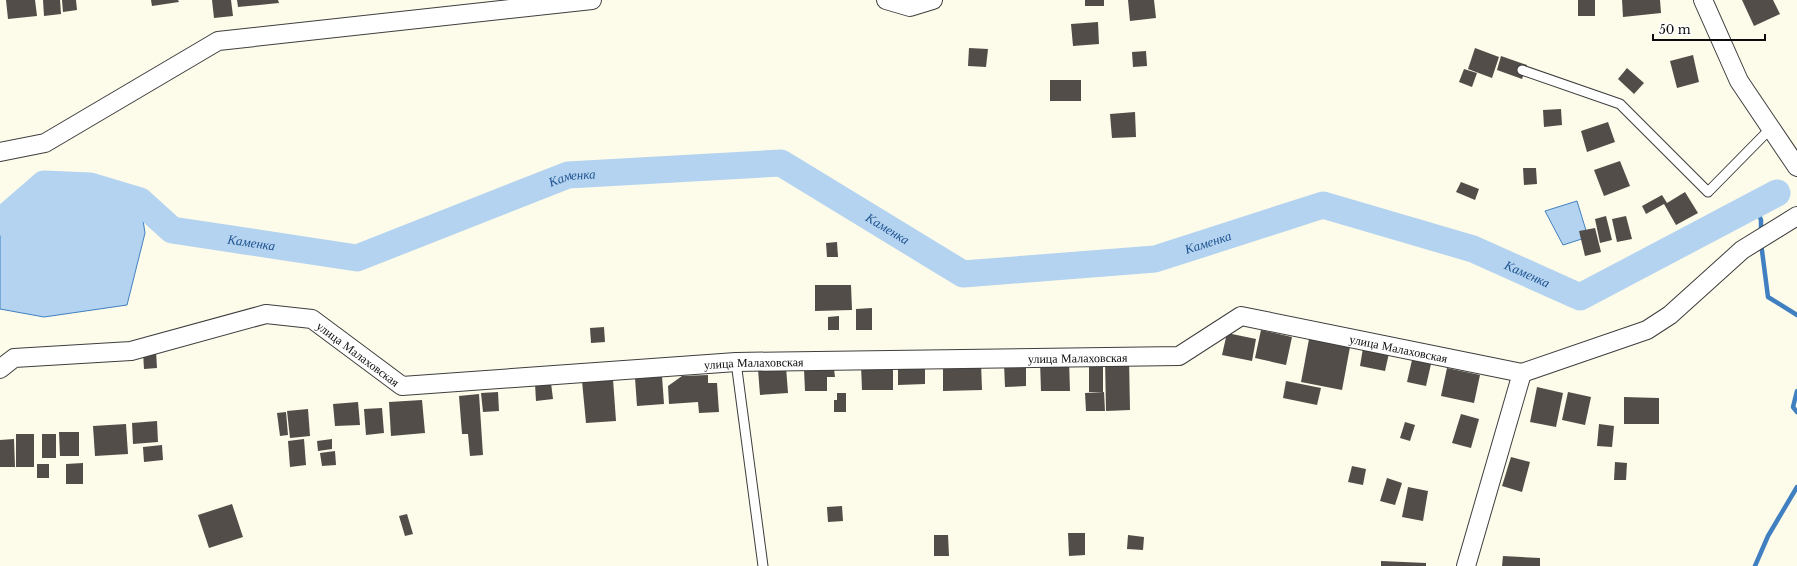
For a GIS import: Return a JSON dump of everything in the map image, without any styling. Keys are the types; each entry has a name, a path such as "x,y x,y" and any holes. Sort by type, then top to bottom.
{"street":[{"path":"0,152 45,143 218,41 592,0"},
{"path":"886,0 910,7 933,0"},
{"path":"1703,0 1739,81 1797,167"},
{"path":"1466,566 1522,373 1647,330 1670,315 1742,250 1797,216"},
{"name":"улица Малаховская","path":"0,369 14,358 131,352 266,314 312,319 402,386 736,362 1179,356 1241,316 1522,373"}],"lane":[{"path":"1522,70 1620,104 1708,192 1770,129"},
{"path":"736,362 763,566"}],"water":[{"path":"44,184 90,186 140,201 145,233 127,305 44,317 0,309 0,222"},
{"path":"1577,201 1588,237 1563,245 1545,211"}],"building":[{"path":"6,0 35,0 37,16 8,19"},
{"path":"43,0 60,0 61,14 44,16"},
{"path":"62,0 76,0 77,10 63,12"},
{"path":"151,0 178,0 179,2 152,6"},
{"path":"212,0 231,0 233,16 214,18"},
{"path":"237,0 278,0 279,3 238,7"},
{"path":"1085,0 1104,0 1104,6 1085,6"},
{"path":"1128,0 1154,0 1156,18 1130,21"},
{"path":"1578,0 1595,0 1595,16 1578,16"},
{"path":"1622,0 1660,0 1661,13 1623,17"},
{"path":"1742,0 1773,0 1780,14 1754,26"},
{"path":"1098,22 1099,44 1073,46 1071,24"},
{"path":"969,48 988,49 986,67 968,66"},
{"path":"1475,48 1499,57 1492,78 1468,69"},
{"path":"1146,51 1147,66 1133,67 1132,52"},
{"path":"1693,55 1699,82 1677,88 1670,61"},
{"path":"1501,56 1527,65 1522,79 1497,70"},
{"path":"1627,68 1644,83 1634,94 1618,79"},
{"path":"1464,69 1477,73 1472,87 1459,82"},
{"path":"1050,80 1081,80 1081,101 1050,101"},
{"path":"1561,109 1562,125 1544,127 1543,110"},
{"path":"1135,112 1136,137 1112,138 1110,114"},
{"path":"1608,122 1615,142 1587,152 1581,131"},
{"path":"1620,161 1630,186 1604,196 1594,170"},
{"path":"1523,168 1536,168 1537,184 1524,185"},
{"path":"1461,182 1479,189 1475,200 1456,192"},
{"path":"1685,192 1698,213 1676,225 1664,204 1646,214 1642,206 1662,195 1667,203"},
{"path":"1606,216 1612,240 1600,243 1595,219"},
{"path":"1626,216 1632,239 1617,242 1612,219"},
{"path":"1595,228 1601,252 1585,256 1579,231"},
{"path":"837,242 838,257 827,257 826,243"},
{"path":"815,285 851,285 852,310 815,311"},
{"path":"872,308 872,330 856,330 856,309"},
{"path":"839,316 839,330 828,330 828,317"},
{"path":"604,327 605,342 591,343 590,328"},
{"path":"1261,330 1292,337 1286,365 1255,358"},
{"path":"1227,333 1256,339 1252,361 1222,355"},
{"path":"1309,339 1350,347 1342,390 1301,382"},
{"path":"1363,348 1389,353 1385,371 1360,366"},
{"path":"156,351 157,368 144,369 143,352"},
{"path":"1105,358 1129,358 1130,410 1106,411"},
{"path":"1103,359 1103,392 1089,392 1089,360"},
{"path":"1069,360 1070,391 1041,391 1040,361"},
{"path":"1412,360 1431,364 1426,386 1407,382"},
{"path":"925,362 925,384 898,385 898,363"},
{"path":"943,363 981,363 982,390 943,391"},
{"path":"1004,363 1026,363 1026,386 1005,387"},
{"path":"893,364 893,390 862,390 861,365"},
{"path":"786,367 788,393 760,395 758,369"},
{"path":"1447,368 1480,375 1474,403 1441,396"},
{"path":"804,369 834,369 835,377 827,377 827,391 805,391"},
{"path":"708,375 708,383 717,383 719,412 699,413 698,402 669,404 668,386 682,376"},
{"path":"662,376 664,404 637,406 635,378"},
{"path":"613,379 616,421 586,423 582,381"},
{"path":"1286,381 1321,388 1317,405 1283,398"},
{"path":"551,383 553,399 536,401 535,384"},
{"path":"1537,387 1563,393 1556,427 1530,422"},
{"path":"498,392 499,411 483,412 481,393"},
{"path":"1104,392 1105,411 1086,411 1085,393"},
{"path":"1568,392 1591,397 1585,425 1562,420"},
{"path":"837,393 846,393 846,412 834,412 834,400 837,400"},
{"path":"479,394 483,455 470,456 468,434 462,434 459,396"},
{"path":"1624,397 1659,398 1659,424 1624,424"},
{"path":"422,400 425,433 391,436 389,402"},
{"path":"358,402 360,425 335,426 333,404"},
{"path":"382,408 384,433 366,435 364,409"},
{"path":"308,409 310,436 290,438 287,411"},
{"path":"286,412 288,435 280,436 277,413"},
{"path":"1461,414 1479,419 1471,448 1452,443"},
{"path":"157,421 158,442 133,444 132,423"},
{"path":"1405,422 1415,425 1410,441 1400,438"},
{"path":"126,424 128,454 95,456 93,426"},
{"path":"1599,424 1614,426 1612,447 1597,446"},
{"path":"59,432 79,432 79,456 60,456"},
{"path":"16,434 34,434 34,467 16,467"},
{"path":"42,434 56,434 56,458 42,458"},
{"path":"14,439 15,467 0,467 0,440"},
{"path":"304,439 306,465 290,467 288,441"},
{"path":"332,439 332,449 318,451 317,441"},
{"path":"162,445 163,460 144,462 143,447"},
{"path":"335,451 336,465 322,466 320,453"},
{"path":"1511,457 1530,462 1522,492 1502,486"},
{"path":"1615,462 1627,463 1626,480 1614,480"},
{"path":"83,463 83,484 66,484 66,464"},
{"path":"37,464 49,464 49,478 37,478"},
{"path":"1352,466 1366,469 1363,485 1348,482"},
{"path":"1387,478 1402,483 1395,505 1380,501"},
{"path":"1408,487 1428,491 1423,521 1402,517"},
{"path":"232,504 243,537 209,548 198,515"},
{"path":"842,506 843,521 828,522 827,507"},
{"path":"407,514 413,534 405,536 399,516"},
{"path":"1068,533 1085,533 1085,555 1069,556"},
{"path":"934,535 948,535 949,556 934,556"},
{"path":"1128,535 1144,537 1143,550 1127,549"},
{"path":"1503,556 1540,558 1540,566 1502,566"},
{"path":"1381,561 1426,563 1426,566 1381,566"}],"waterway":[{"name":"Каменка","path":"0,222 44,184 90,186 140,201 172,230 357,258 568,175 781,163 963,274 1155,259 1323,205 1473,249 1580,297 1777,193"},
{"path":"1755,204 1761,220 1761,234"},
{"path":"1761,243 1768,297 1797,315"},
{"path":"1797,391 1793,407 1797,412"},
{"path":"1755,566 1768,536 1797,487"}]}
